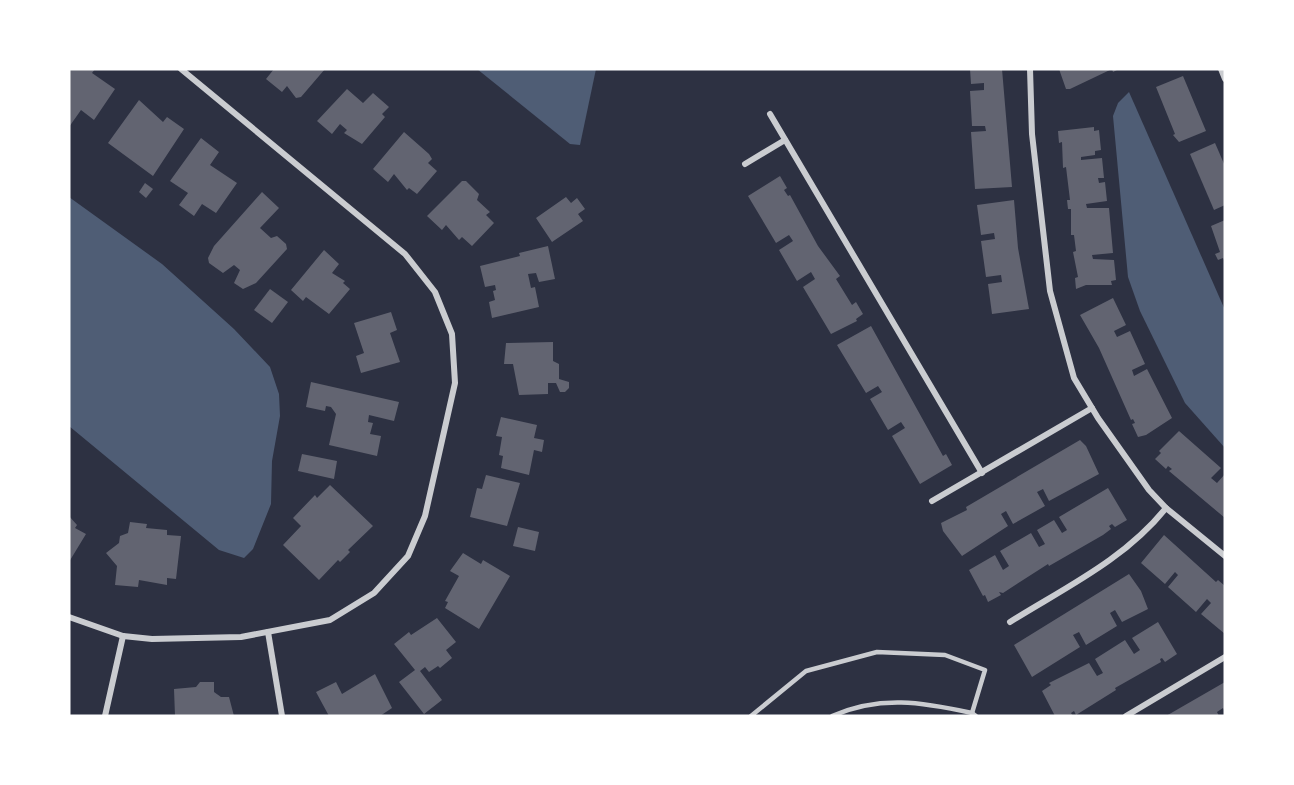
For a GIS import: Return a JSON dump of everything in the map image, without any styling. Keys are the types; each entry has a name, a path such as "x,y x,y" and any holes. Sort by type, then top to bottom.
{"street":[{"path":"69,617 123,636 152,639 241,637 330,620 374,593 408,556 425,516 455,383 452,334 435,292 405,254 181,69"},
{"path":"1030,69 1032,134 1050,291 1074,378 1130,465 1166,508 1225,556"},
{"path":"1221,69 1225,79"},
{"path":"770,114 981,473"},
{"path":"745,164 785,140"},
{"path":"932,501 1092,408"},
{"path":"1010,622 1125,551 1145,534 1166,508"},
{"path":"268,632 282,716"},
{"path":"105,716 123,636"},
{"path":"1128,715 1225,657"}],"lane":[{"path":"751,716 806,671 877,652 945,655 985,670 974,714 918,701 857,705 832,716"}],"water":[{"path":"477,69 596,69 580,145 570,144"},
{"path":"1129,92 1225,310 1225,448 1185,403 1140,311 1128,277 1113,116 1118,103"},
{"path":"69,197 162,264 234,329 270,367 279,394 280,416 272,461 271,504 253,549 244,558 219,550 69,426"}],"building":[{"path":"69,69 95,69 92,73 115,89 94,120 81,110 69,127"},
{"path":"274,69 325,69 301,97 296,98 287,86 282,92 266,79"},
{"path":"970,69 1002,69 1012,187 975,189 971,132 986,131 985,126 972,126 970,91 984,90 984,83 971,84"},
{"path":"1059,69 1112,69 1066,89"},
{"path":"1183,76 1206,131 1179,142 1173,135 1175,134 1156,87"},
{"path":"347,89 363,103 373,93 389,107 382,114 385,117 362,144 344,133 347,130 340,124 332,134 317,121"},
{"path":"139,100 163,122 167,117 184,129 153,176 108,143"},
{"path":"1094,127 1094,131 1099,130 1101,150 1095,151 1095,155 1081,157 1081,160 1102,158 1104,178 1098,178 1099,183 1105,182 1107,201 1086,204 1087,208 1109,208 1113,253 1092,255 1093,259 1114,260 1116,280 1111,281 1112,285 1086,285 1076,289 1075,278 1078,277 1073,252 1076,251 1074,235 1071,235 1071,209 1068,209 1067,200 1070,200 1066,167 1063,168 1062,142 1059,143 1058,131"},
{"path":"404,132 429,154 432,159 428,163 437,171 417,194 409,188 407,190 394,174 388,182 373,169"},
{"path":"201,138 219,152 210,165 237,183 216,213 202,204 194,216 179,205 188,193 170,181"},
{"path":"1215,143 1225,166 1225,205 1214,210 1190,154"},
{"path":"780,176 787,188 784,190 788,196 790,195 818,246 840,276 836,279 852,305 856,302 863,314 856,319 857,321 831,334 803,287 815,279 811,272 797,281 779,250 793,241 789,235 776,243 748,196"},
{"path":"462,181 466,181 479,194 477,200 490,212 486,215 494,223 472,246 462,237 459,240 446,225 442,230 427,216"},
{"path":"145,183 153,189 146,198 139,192"},
{"path":"262,192 279,208 260,228 271,238 277,236 286,244 287,249 256,283 243,289 234,283 240,270 234,265 223,273 209,263 208,258 214,246"},
{"path":"566,197 571,203 577,198 585,209 578,214 583,221 552,242 536,218"},
{"path":"1014,200 1018,248 1029,309 992,314 988,284 1002,282 1001,275 986,277 981,241 995,239 994,233 981,235 977,205"},
{"path":"1225,220 1225,262 1223,258 1218,260 1215,254 1220,252 1211,226"},
{"path":"548,246 555,279 539,282 536,273 528,274 531,288 535,287 539,307 492,318 489,302 495,300 493,291 496,290 495,285 485,287 480,266"},
{"path":"324,250 339,264 332,273 345,281 343,283 350,289 329,314 306,297 303,301 291,290"},
{"path":"270,289 288,302 272,323 254,310"},
{"path":"1113,298 1126,325 1114,331 1117,337 1130,331 1145,364 1132,370 1134,376 1147,369 1172,418 1146,435 1138,437 1132,424 1135,423 1133,419 1131,420 1099,348 1080,315"},
{"path":"391,312 397,330 390,333 400,362 361,373 356,356 364,353 354,323"},
{"path":"871,326 943,456 946,454 952,465 920,484 892,436 905,428 901,422 888,430 870,399 882,392 878,386 866,393 837,345"},
{"path":"553,342 553,361 559,364 559,379 569,382 569,388 565,392 560,392 556,383 548,383 548,394 519,395 513,364 504,364 506,343"},
{"path":"311,382 399,402 394,421 369,415 368,422 373,423 370,434 381,436 377,456 329,445 336,414 331,407 326,406 325,411 306,407"},
{"path":"501,417 537,425 534,438 544,440 542,452 534,450 529,475 501,468 503,456 499,455 502,437 496,436"},
{"path":"1179,431 1221,468 1211,478 1217,483 1225,474 1225,518 1169,471 1172,469 1168,466 1166,469 1155,459 1161,453 1159,451"},
{"path":"1080,440 1086,446 1099,474 1049,501 1043,489 1037,492 1045,506 1013,524 1006,511 1001,514 1008,526 962,556 943,531 941,523 967,510 966,507"},
{"path":"302,454 337,461 334,479 298,471"},
{"path":"486,475 520,483 507,526 470,517 477,488 482,489"},
{"path":"330,485 373,526 348,550 350,552 340,562 338,560 319,580 283,545 301,526 293,518 315,495 317,498"},
{"path":"1108,488 1127,520 1115,527 1112,524 1109,526 1111,529 1103,535 1049,566 1048,564 1003,593 999,592 1001,595 988,602 969,570 995,555 1003,570 1009,566 1000,551 1031,533 1039,547 1045,544 1037,530 1054,520 1062,533 1067,530 1059,517"},
{"path":"69,516 77,525 75,528 86,534 69,562"},
{"path":"130,522 147,524 146,528 167,530 167,535 181,536 176,579 167,578 167,585 139,580 138,587 115,585 117,566 106,553 119,543 120,536 128,533"},
{"path":"518,527 539,532 535,551 513,546"},
{"path":"1164,535 1216,582 1218,580 1225,586 1225,634 1201,614 1211,603 1207,599 1196,612 1168,587 1178,575 1175,572 1165,584 1141,563"},
{"path":"463,553 481,564 483,560 510,576 479,629 445,608 448,602 445,601 459,576 450,571"},
{"path":"1129,574 1141,591 1148,609 1122,622 1115,610 1110,613 1117,626 1086,645 1079,632 1073,635 1080,647 1032,677 1014,645"},
{"path":"437,618 456,642 446,650 452,658 440,668 438,666 429,672 425,667 420,671 442,700 424,714 399,682 415,670 394,644 409,632 411,635"},
{"path":"1158,622 1177,654 1165,662 1162,658 1160,659 1161,662 1115,688 1116,690 1076,715 1074,711 1071,713 1073,716 1055,716 1042,691 1051,685 1049,683 1089,663 1097,676 1103,673 1095,659 1125,640 1134,654 1140,650 1132,638"},
{"path":"375,674 392,708 380,716 329,716 316,692 336,682 342,694"},
{"path":"200,682 214,682 214,692 221,697 229,697 234,716 175,716 174,689 196,687"},
{"path":"1225,682 1225,712 1223,708 1217,712 1219,716 1166,716"}]}
